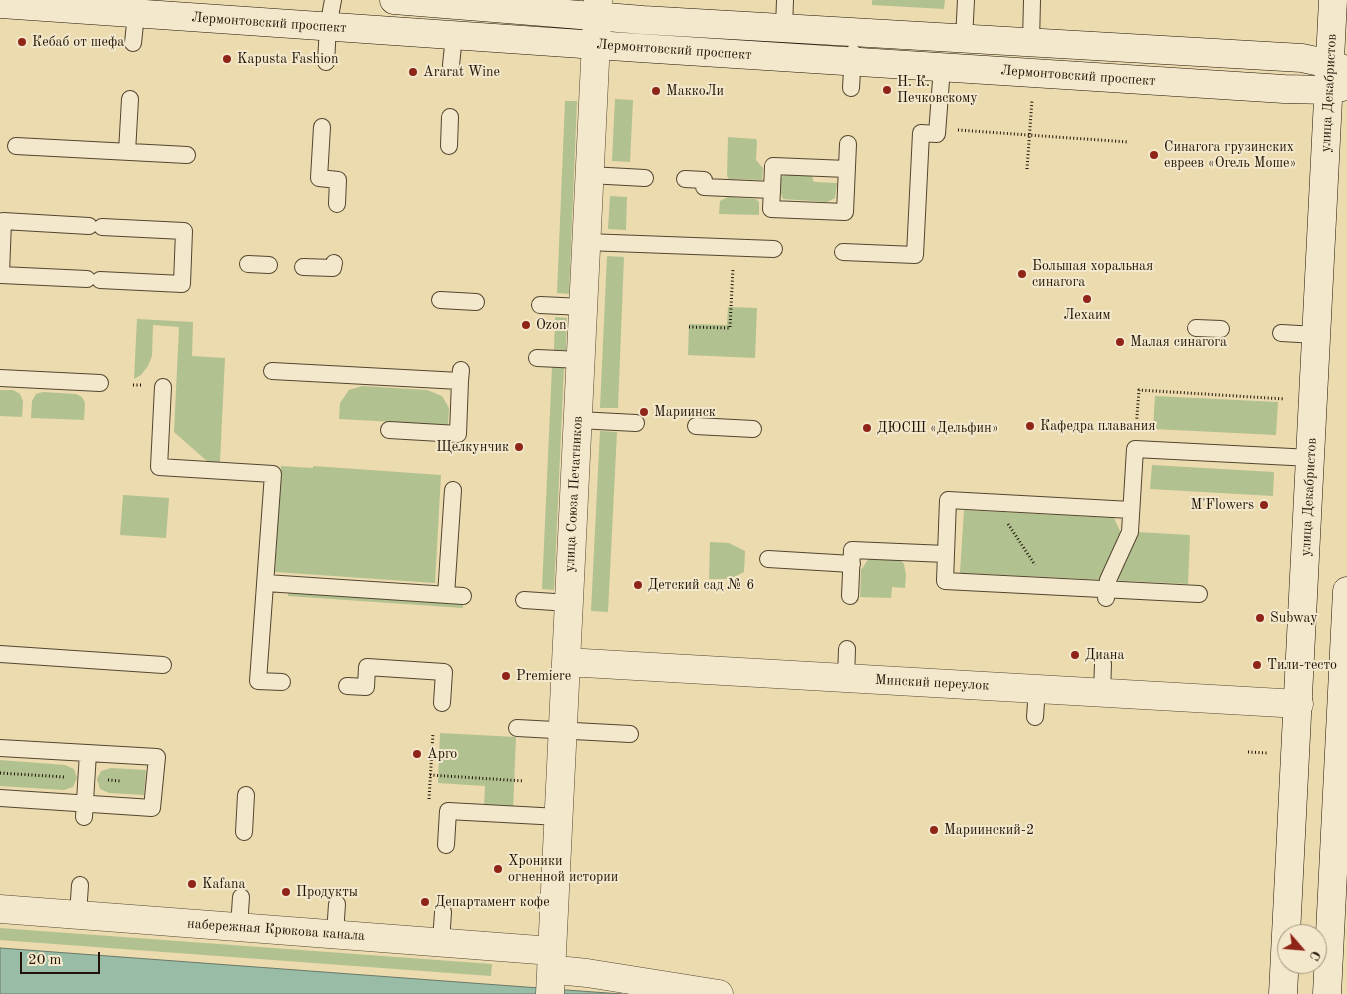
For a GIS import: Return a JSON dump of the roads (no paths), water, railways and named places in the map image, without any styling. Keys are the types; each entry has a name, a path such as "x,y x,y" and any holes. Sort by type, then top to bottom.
{"main road":[{"name":"Лермонтовский проспект","path":"394,0 598,8 784,28 1302,58 1338,78"},
{"name":"улица Декабристов","path":"1283,994 1317,335 1338,78 1333,0"},
{"name":"Лермонтовский проспект","path":"0,4 454,36 1274,88 1338,78"},
{"name":"улица Союза Печатников","path":"555,976 558,817 598,8"},
{"path":"1327,994 1338,964 1347,591"},
{"name":"Минский переулок","path":"566,662 1299,704"},
{"name":"набережная Крюкова канала","path":"0,910 442,942 555,976 587,973 719,994"}],"lane":[{"path":"326,62 328,27 333,0"},
{"path":"784,28 785,0"},
{"path":"964,38 966,0"},
{"path":"1031,42 1032,0"},
{"path":"133,43 136,14"},
{"path":"851,88 854,32"},
{"path":"451,66 454,36"},
{"path":"843,252 915,255 921,133 938,134 942,67"},
{"path":"127,152 130,98"},
{"path":"449,146 450,117"},
{"path":"322,127 319,178 338,180 337,204"},
{"path":"848,144 848,169 845,212 771,209 774,166 848,169"},
{"path":"16,146 187,155"},
{"path":"589,175 645,178"},
{"path":"685,179 704,180 704,187 772,190"},
{"path":"3,222 184,231 182,284 1,275 1,247 3,222"},
{"path":"586,242 774,250"},
{"path":"302,267 333,268 334,263"},
{"path":"248,264 269,265"},
{"path":"440,300 476,302"},
{"path":"540,305 583,307"},
{"path":"1196,328 1221,329"},
{"path":"1281,333 1317,335"},
{"path":"537,358 581,360"},
{"path":"272,371 461,376 458,434 389,430"},
{"path":"0,378 100,383"},
{"path":"163,386 159,466 273,474 258,681 282,682"},
{"path":"578,420 636,423"},
{"path":"696,426 752,429"},
{"path":"1107,594 1108,580 1130,532 1135,449 1311,458"},
{"path":"446,595 453,490"},
{"path":"1131,510 948,500 945,581 1049,586 1107,594 1200,594"},
{"path":"850,596 852,550 946,554"},
{"path":"768,559 852,564"},
{"path":"266,583 464,596"},
{"path":"524,600 569,603"},
{"path":"846,678 847,649"},
{"path":"0,654 164,665"},
{"path":"1102,693 1104,664"},
{"path":"347,686 366,687 367,667 444,672 442,703"},
{"path":"1035,717 1037,689"},
{"path":"517,728 630,734"},
{"path":"4,799 85,811 152,808 157,758 6,748"},
{"path":"85,811 88,753"},
{"path":"244,832 246,795"},
{"path":"446,845 448,811 558,817"},
{"path":"78,915 80,885"},
{"path":"239,928 241,897"},
{"path":"336,934 337,904"},
{"path":"442,942 443,912"}],"place":[{"name":"Кебаб от шефа","path":"22,42"},
{"name":"Kapusta Fashion","path":"227,59"},
{"name":"Ararat Wine","path":"413,72"},
{"name":"Н. К. Печковскому","path":"887,90"},
{"name":"МаккоЛи","path":"656,91"},
{"name":"Синагога грузинских евреев «Огель Моше»","path":"1154,155"},
{"name":"Большая хоральная синагога","path":"1022,274"},
{"name":"Лехаим","path":"1087,299"},
{"name":"Ozon","path":"526,325"},
{"name":"Малая синагога","path":"1120,342"},
{"name":"Мариинск","path":"644,412"},
{"name":"Кафедра плавания","path":"1030,426"},
{"name":"ДЮСШ «Дельфин»","path":"867,428"},
{"name":"Щелкунчик","path":"519,447"},
{"name":"M'Flowers","path":"1264,505"},
{"name":"Детский сад № 6","path":"638,585"},
{"name":"Subway","path":"1260,618"},
{"name":"Диана","path":"1075,655"},
{"name":"Тили-тесто","path":"1257,665"},
{"name":"Premiere","path":"506,676"},
{"name":"Арго","path":"417,754"},
{"name":"Мариинский-2","path":"934,830"},
{"name":"Хроники огненной истории","path":"498,869"},
{"name":"Kafana","path":"192,884"},
{"name":"Продукты","path":"286,892"},
{"name":"Департамент кофе","path":"425,902"}]}
